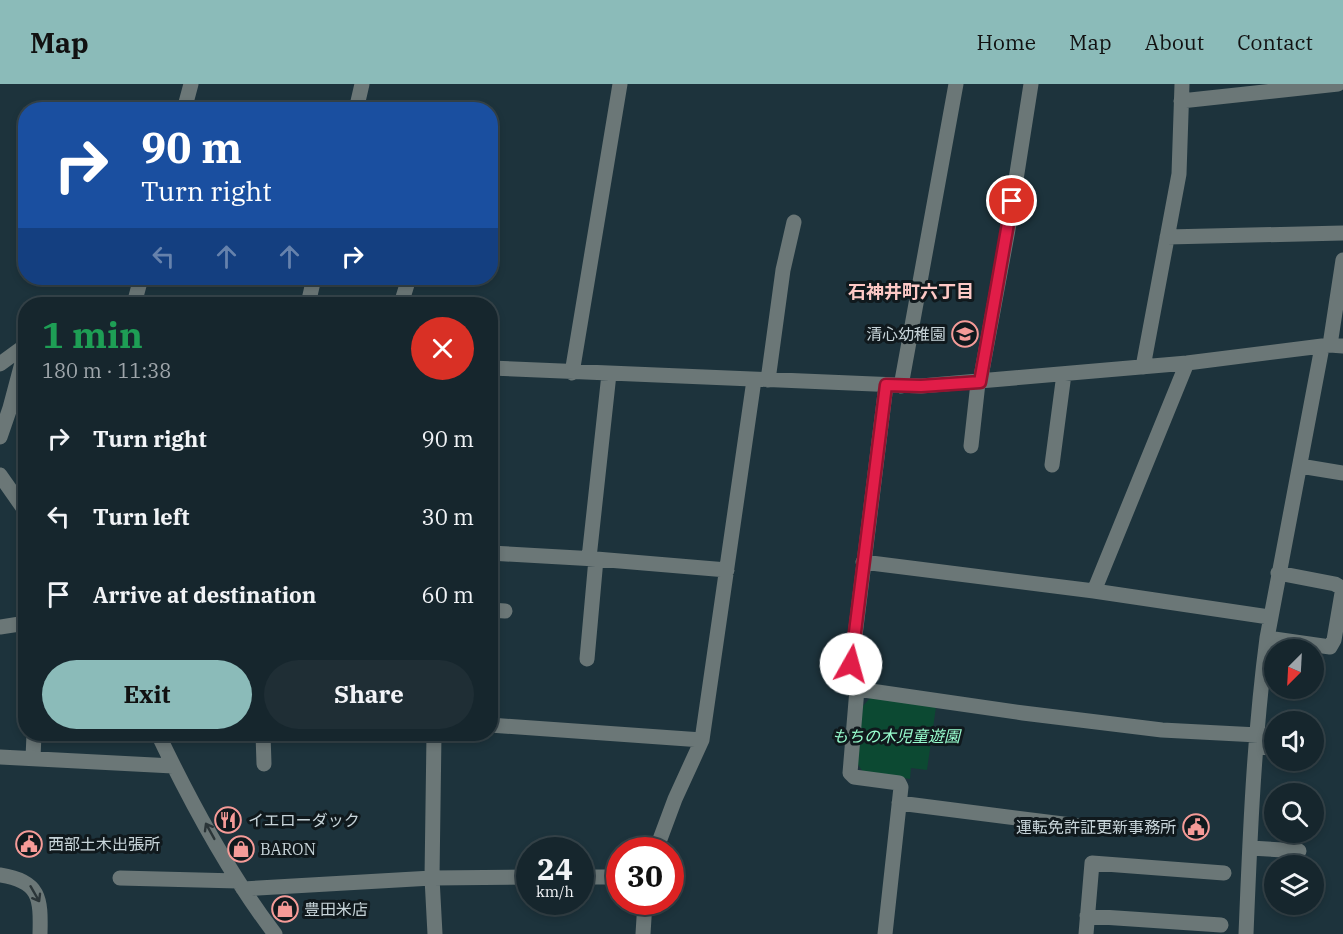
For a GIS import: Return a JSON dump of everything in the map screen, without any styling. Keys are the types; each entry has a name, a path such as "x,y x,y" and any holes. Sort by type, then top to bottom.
{"street":[{"path":"186,102 191,84"},
{"path":"358,102 362,84"},
{"path":"572,373 620,84"},
{"path":"956,84 894,386 863,562 849,684 857,689 1023,713 1257,741 1264,744"},
{"path":"971,446 979,382 1031,84"},
{"path":"1143,367 1179,174 1182,84"},
{"path":"1181,101 1338,84"},
{"path":"661,837 675,799 702,740 727,570 761,380 794,222"},
{"path":"1167,237 1343,232"},
{"path":"1246,934 1261,685 1269,617 1300,466 1331,346 1343,260"},
{"path":"498,368 894,386 979,382 1187,363 1331,346"},
{"path":"0,364 18,352"},
{"path":"1094,591 1187,363"},
{"path":"587,659 609,374"},
{"path":"1052,465 1064,374"},
{"path":"0,437 18,377"},
{"path":"1300,466 1343,473"},
{"path":"0,475 18,499"},
{"path":"498,553 727,570"},
{"path":"863,562 1094,591 1269,617"},
{"path":"1267,638 1330,647 1334,640 1342,593 1341,586 1278,573"},
{"path":"0,627 18,624"},
{"path":"857,689 850,773 854,777 898,783 901,787 885,934"},
{"path":"498,726 702,740"},
{"path":"33,758 34,741"},
{"path":"161,741 240,885 275,934"},
{"path":"263,741 264,764"},
{"path":"434,741 432,878 435,934"},
{"path":"0,757 173,766"},
{"path":"899,804 1078,826"},
{"path":"1250,848 1299,850"},
{"path":"1086,934 1092,863 1224,873"},
{"path":"0,875 16,878 30,885 35,891 39,901 40,934"},
{"path":"120,878 240,885 432,878 516,878"},
{"path":"643,934 644,915"},
{"path":"1087,916 1221,924"}],"green space":[{"name":"もちの木児童遊園","path":"871,697 936,707 927,770 911,768 910,779 863,772 857,763 863,706"}],"place":[{"name":"清心幼稚園","path":"965,334"},
{"name":"イエローダック","path":"228,820"},
{"name":"運転免許証更新事務所","path":"1196,827"},
{"name":"西部土木出張所","path":"29,844"},
{"name":"BARON","path":"241,849"},
{"name":"豊田米店","path":"285,909"}],"district":[{"name":"石神井町六丁目","path":"911,292"}],"route":[{"path":"851,664 886,385 921,386 980,382 1012,201"}]}
